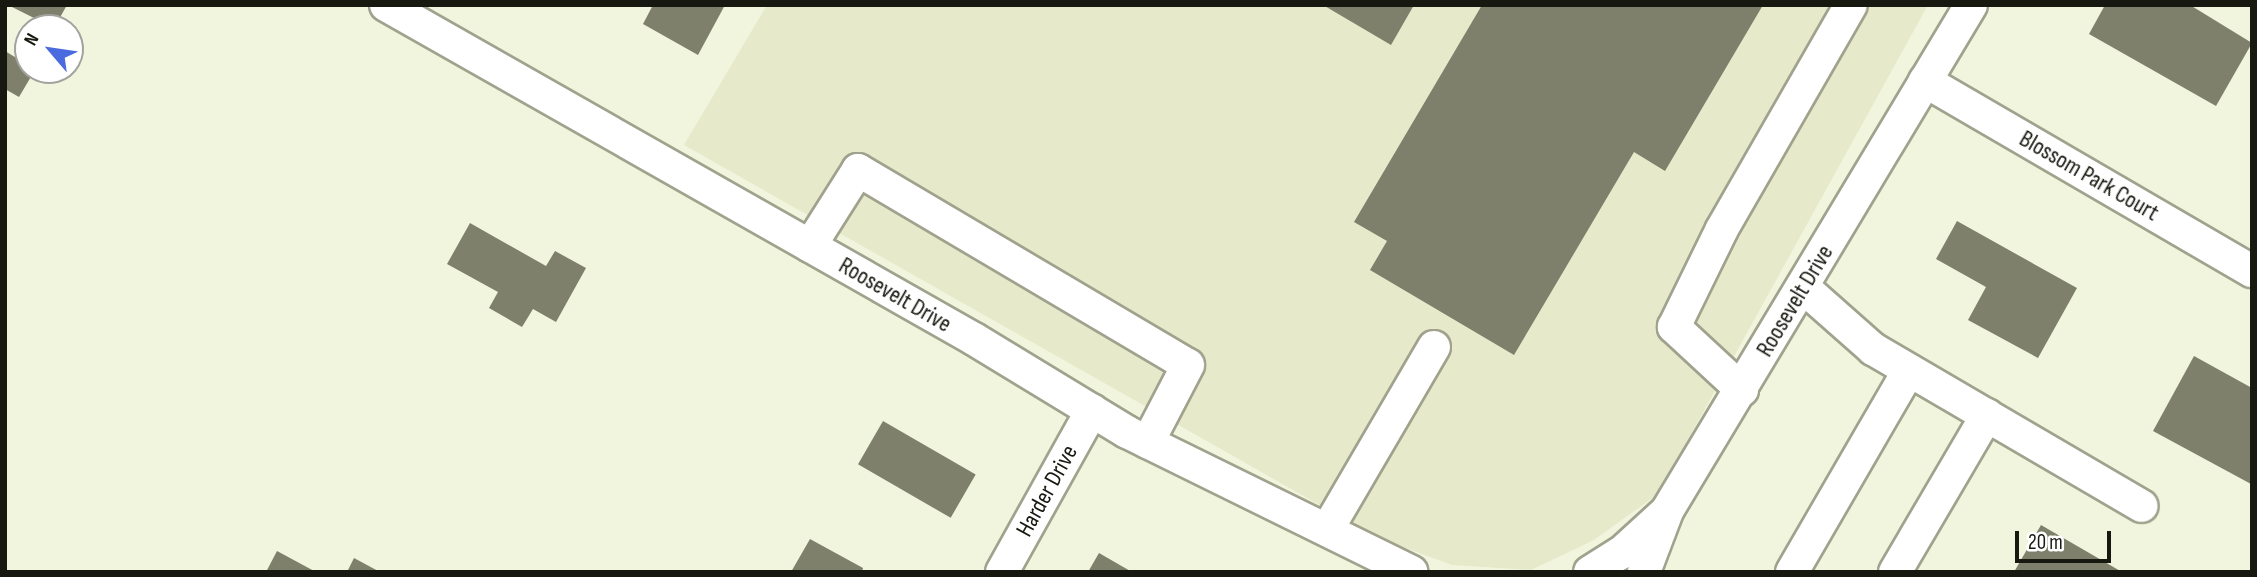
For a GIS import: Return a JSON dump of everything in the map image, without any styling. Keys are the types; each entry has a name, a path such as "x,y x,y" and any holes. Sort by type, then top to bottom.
{"street":[{"name":"Roosevelt Drive","path":"386,5 1148,442 1411,572"},
{"path":"1742,390 1674,327 1722,229 1851,5"},
{"name":"Roosevelt Drive","path":"1590,572 1621,553 1667,511 1971,5"},
{"name":"Blossom Park Court","path":"1925,81 2252,271"},
{"path":"810,246 858,170 1188,365 1148,442"},
{"path":"1803,287 1873,349 2142,506"},
{"path":"1327,530 1434,347"},
{"path":"1792,572 1909,370"},
{"name":"Harder Drive","path":"1002,572 1092,410"},
{"path":"1895,572 1987,415"},
{"path":"1644,572 1667,511"}],"shaded area":[{"path":"767,5 1928,5 1658,494 1594,540 1531,570 1452,565 1376,537 684,145"}],"building":[{"path":"8,5 67,5 62,14 26,14"},
{"path":"653,5 725,5 698,55 643,24"},
{"path":"1323,5 1414,5 1391,45"},
{"path":"1482,5 1763,5 1665,171 1634,152 1514,355 1370,270 1387,241 1354,222"},
{"path":"2105,5 2190,5 2252,43 2216,106 2089,34"},
{"path":"5,51 14,56 14,84 27,84 19,97 5,89"},
{"path":"1957,221 2077,288 2038,358 1968,320 1986,287 1936,259"},
{"path":"470,223 546,266 555,251 586,268 556,322 533,309 522,327 489,308 498,292 447,264"},
{"path":"2194,356 2252,388 2251,484 2153,431"},
{"path":"883,421 976,474 951,518 858,464"},
{"path":"2041,525 2122,572 2014,572"},
{"path":"810,539 863,568 862,572 791,572"},
{"path":"277,551 316,572 266,572"},
{"path":"1099,553 1132,572 1088,572"},
{"path":"354,558 380,572 347,572"}]}
